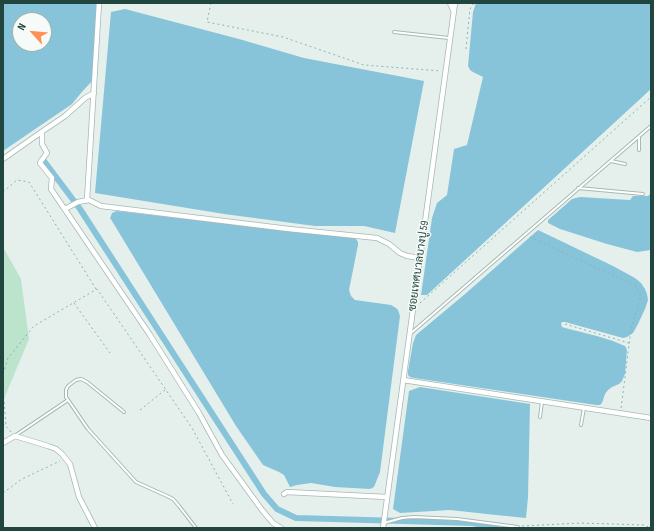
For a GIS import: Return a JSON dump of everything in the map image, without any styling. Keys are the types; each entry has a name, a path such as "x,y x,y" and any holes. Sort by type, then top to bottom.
{"street":[{"path":"87,200 99,3"},
{"path":"450,3 454,12"},
{"name":"ซอยเทศบาลบางปู 59","path":"383,526 455,3"},
{"path":"3,159 65,116 85,98 94,93"},
{"path":"40,133 42,136 42,144 47,153 40,163 52,178 51,189 150,335 222,455 262,510 273,523 281,528"},
{"path":"65,209 78,202 89,200 101,206 377,238 389,244 400,253 420,258"},
{"path":"403,380 651,418"},
{"path":"3,443 14,436 31,440 56,450 66,458 70,464 79,497 95,528"},
{"path":"284,494 288,492 387,497"},
{"path":"379,528 383,526"}],"lane":[{"path":"394,32 450,39"},
{"path":"409,335 651,126"},
{"path":"639,137 639,150"},
{"path":"610,161 625,164"},
{"path":"578,188 643,194"},
{"path":"124,412 87,382 81,379 76,380 68,386 66,390 66,397 88,429 136,482 173,499 196,528"},
{"path":"14,436 68,400"},
{"path":"540,417 542,402"},
{"path":"581,425 584,408"},
{"path":"383,526 402,518 414,518 457,519 518,527"}],"path":[{"path":"211,3 207,22 282,38 364,65 446,72"},
{"path":"466,49 470,9 474,3"},
{"path":"413,306 421,302 651,98"},
{"path":"3,192 17,180 30,182 96,289 192,428 233,504"},
{"path":"525,235 636,286 641,296 631,329 620,413"},
{"path":"3,374 8,358 34,326 96,289"},
{"path":"74,303 110,353"},
{"path":"565,324 629,343"},
{"path":"3,387 6,426"},
{"path":"140,410 165,389"},
{"path":"3,423 14,436"},
{"path":"3,492 22,479 66,458"},
{"path":"518,527 581,523 644,525 651,528"}],"green space":[{"path":"3,247 21,279 29,339 3,401"}],"water":[{"path":"3,3 95,3 97,6 92,81 72,104 3,151"},
{"path":"476,3 651,3 651,89 427,295 421,295 432,218 437,203 447,195 454,149 467,145 483,77 470,70 468,66 473,12"},
{"path":"125,9 304,58 424,81 395,233 364,226 315,226 224,214 95,193 111,12"},
{"path":"650,179 651,250 637,252 560,229 548,223 548,220 572,199 580,197 630,200 633,196 648,196 650,194"},
{"path":"117,211 356,239 358,245 349,290 351,296 355,300 391,305 398,310 400,316 380,472 374,487 370,489 335,487 311,483 290,487 284,475 263,465 236,426 110,218 112,213"},
{"path":"538,230 635,278 645,289 648,300 645,309 633,333 627,337 623,338 565,322 562,322 561,324 562,327 597,336 625,346 627,350 625,374 622,381 608,390 602,403 600,405 596,405 410,377 408,375 408,371 416,335"},
{"path":"420,387 530,404 528,497 526,518 450,510 400,513 393,509 409,391"}],"waterway":[{"path":"44,161 80,209 264,494 277,509 296,518 473,523 497,528"}]}
